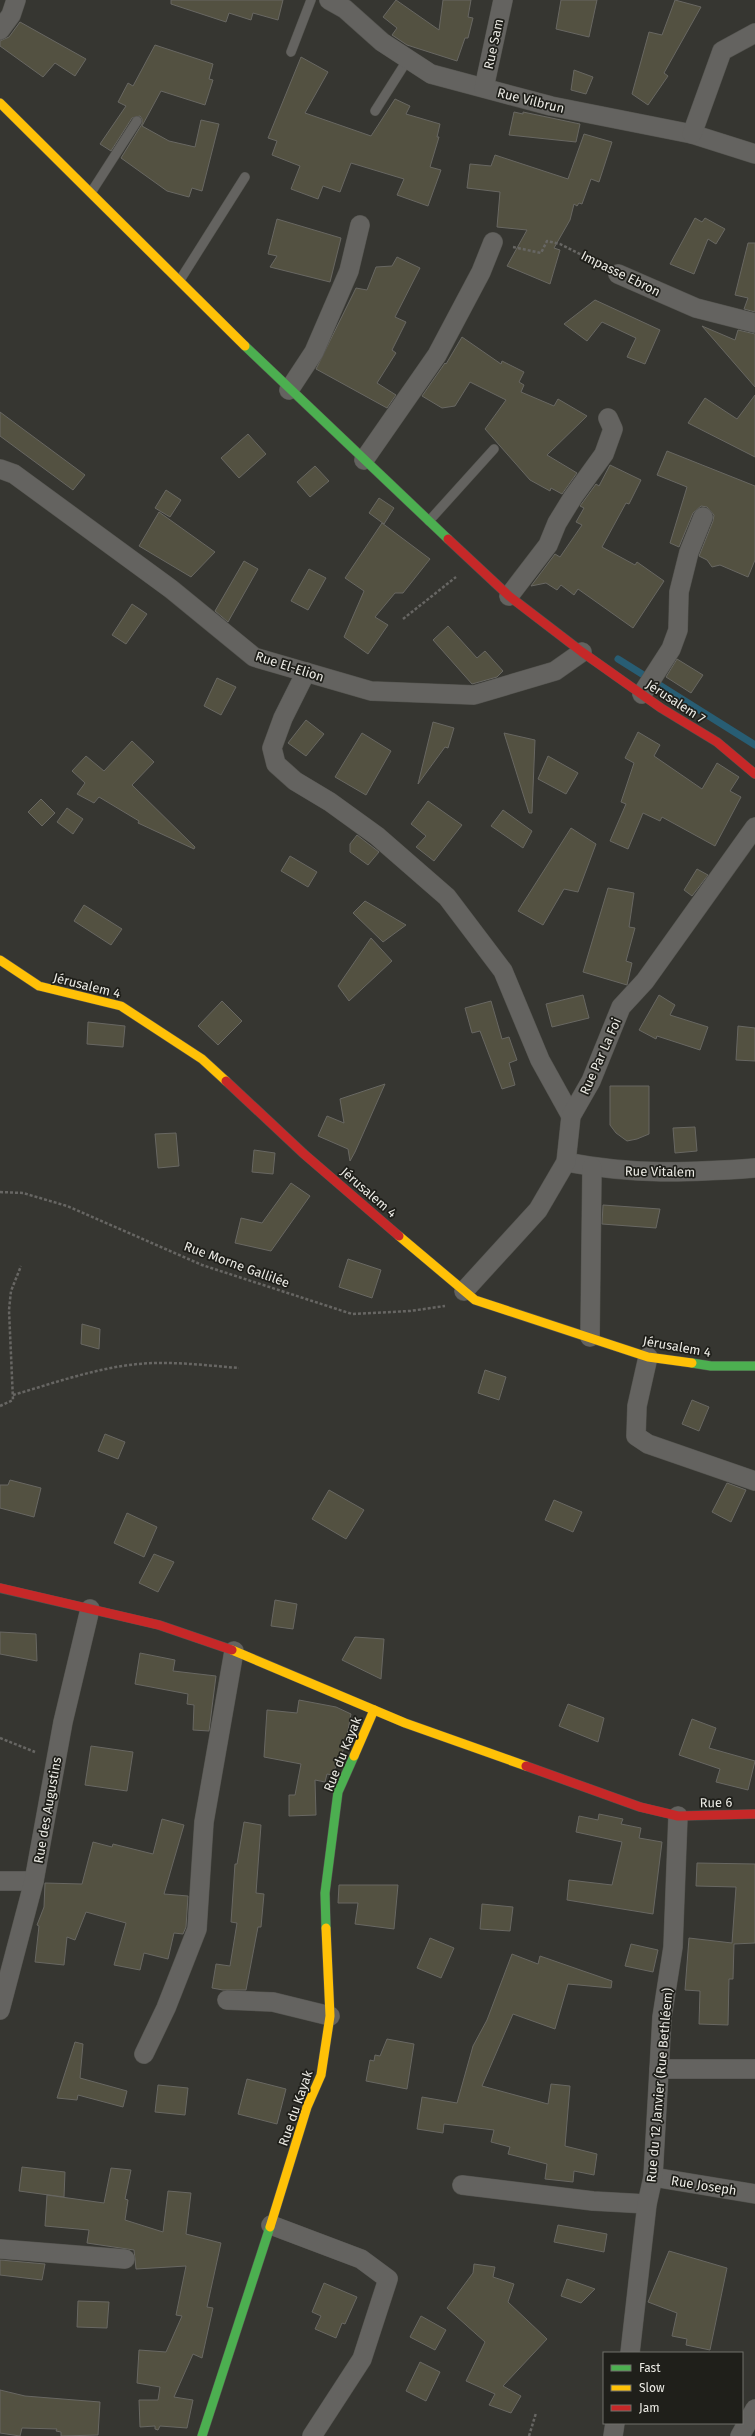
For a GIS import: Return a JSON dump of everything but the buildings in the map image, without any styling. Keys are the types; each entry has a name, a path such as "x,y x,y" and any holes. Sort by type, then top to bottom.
{"street":[{"path":"0,30 11,15 16,0"},
{"name":"Rue Vilbrun","path":"329,0 345,9 382,42 431,74 551,106 692,134 755,154"},
{"name":"Rue Sam","path":"484,88 503,0"},
{"path":"692,134 722,51 755,32"},
{"name":"Jérusalem 7","path":"0,103 92,191 289,390 428,522 473,561 509,596 582,652 642,694 717,742 755,774"},
{"path":"289,390 314,352 349,271 360,225"},
{"path":"364,460 437,355 481,272 493,242"},
{"name":"Impasse Ebron","path":"618,274 696,308 755,323"},
{"path":"509,596 548,545 557,523 573,497 604,454 613,429 608,418"},
{"name":"Rue El-Elion","path":"0,469 14,474 171,589 254,657 371,691 474,695 556,671 582,652"},
{"path":"642,694 668,655 678,630 679,592 689,552 702,517"},
{"path":"306,672 283,718 272,748 276,764 295,781 330,802 377,836 447,897 503,971 540,1060 570,1116"},
{"name":"Rue Par La Foi","path":"470,1296 538,1210 566,1162 570,1116 591,1081 622,1007 645,981 755,827"},
{"name":"Jérusalem 4","path":"0,960 39,986 121,1006 202,1059 304,1154 470,1296 648,1357 711,1366 755,1366"},
{"name":"Rue Vitalem","path":"566,1162 592,1167 646,1173 688,1173 755,1168"},
{"path":"590,1337 592,1167"},
{"path":"648,1357 636,1406 636,1436 648,1444 755,1481"},
{"name":"Rue 6","path":"0,1588 160,1625 234,1651 374,1710 603,1795 678,1816 755,1814"},
{"name":"Rue des Augustins","path":"0,2005 34,1881 57,1758 90,1609"},
{"path":"144,2054 166,2008 197,1929 204,1822 234,1651"},
{"name":"Rue du Kayak","path":"202,2436 218,2382 271,2226 307,2107 321,2075 330,2016 325,1893 338,1792 374,1710"},
{"name":"Rue du 12 Janvier (Rue Bethléem)","path":"630,2352 647,2204 653,2177 662,2017 673,1947 678,1816"},
{"path":"0,1881 34,1881"},
{"path":"227,2000 273,2002 330,2016"},
{"path":"659,2068 755,2068"},
{"name":"Rue Joseph","path":"653,2177 755,2194"},
{"path":"462,2185 593,2201 647,2204"},
{"path":"271,2226 361,2259 388,2279 362,2359 312,2436"},
{"path":"0,2249 125,2259"},
{"path":"740,2436 755,2409"},
{"path":"612,2436 615,2424"}],"lane":[{"path":"291,52 311,0"},
{"path":"376,110 408,59"},
{"path":"92,191 138,121"},
{"path":"180,280 245,178"},
{"path":"428,522 494,449"}],"path":[{"name":"Impasse Ebron","path":"493,242 541,253 547,241 560,244 618,274"},
{"path":"403,620 445,587 473,561"},
{"name":"Rue Morne Gallilée","path":"0,1192 24,1193 68,1206 202,1265 352,1314 410,1312 470,1296"},
{"path":"0,1406 13,1400 9,1310 11,1291 20,1266"},
{"path":"13,1395 68,1378 138,1364 162,1363 239,1368"},
{"path":"0,1738 18,1747 57,1758"},
{"path":"528,2436 536,2413"}],"waterway":[{"path":"618,659 755,745"}],"traffic: fast":[{"path":"245,346 448,539"},
{"path":"692,1363 711,1366 755,1366"},
{"path":"326,1928 325,1893 338,1792 354,1756"},
{"path":"202,2436 270,2227"}],"traffic: slow":[{"path":"0,103 245,346"},
{"path":"0,960 39,986 121,1006 202,1059 226,1081"},
{"path":"399,1236 475,1300 648,1357 692,1363"},
{"path":"232,1650 405,1723 526,1766"},
{"path":"354,1756 374,1710"},
{"path":"270,2227 307,2107 321,2075 330,2016 326,1928"}],"traffic: jam":[{"path":"448,539 509,596 582,652 661,708 717,742 755,774"},
{"path":"226,1081 304,1154 399,1236"},
{"path":"0,1588 159,1625 232,1650"},
{"path":"526,1766 640,1807 678,1816 755,1814"}]}
